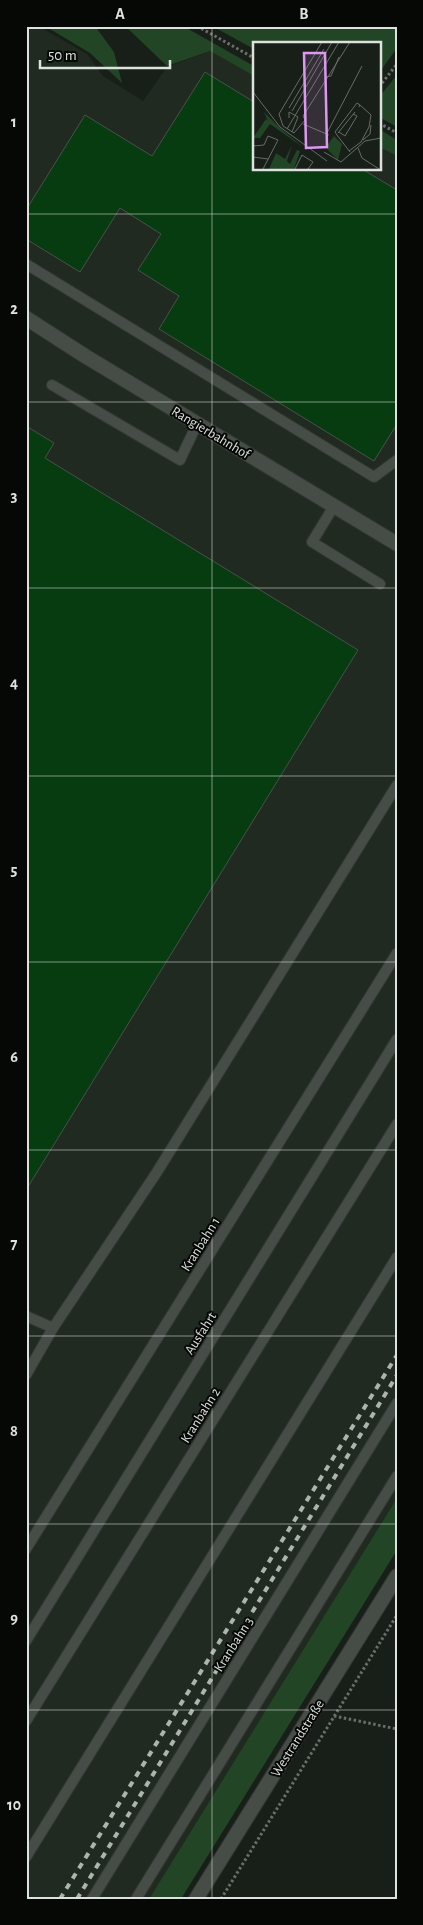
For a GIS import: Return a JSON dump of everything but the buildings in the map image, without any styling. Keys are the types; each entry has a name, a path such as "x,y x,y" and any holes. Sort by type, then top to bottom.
{"street":[{"name":"Rangierbahnhof","path":"26,318 197,424 397,544"},
{"name":"Westrandstraße","path":"196,1899 397,1576"}],"lane":[{"path":"26,264 374,477 397,460"},
{"path":"52,385 180,460 197,424"},
{"path":"334,506 312,542 380,584"},
{"path":"26,1375 53,1328 157,1172 397,785"},
{"name":"Kranbahn 1","path":"26,1549 397,953"},
{"name":"Ausfahrt","path":"26,1641 397,1039"},
{"name":"Kranbahn 2","path":"26,1721 397,1124"},
{"path":"26,1857 397,1257"},
{"path":"26,1316 53,1328"},
{"name":"Kranbahn 3","path":"92,1899 397,1403"},
{"path":"136,1899 397,1476"}],"path":[{"path":"196,26 253,57"},
{"path":"380,86 397,64"},
{"path":"380,124 397,133"},
{"path":"221,1899 397,1615"},
{"path":"316,1708 334,1716 397,1729"}],"shaded area":[{"path":"26,26 38,26 87,54 103,76 143,101 167,67 210,51 253,75 253,170 380,170 380,148 397,156 397,1498 149,1899 26,1899"}],"green space":[{"path":"45,26 95,26 114,52 122,83 90,53"},
{"path":"125,26 183,26 253,65 253,75 210,51 167,66"},
{"path":"212,26 393,26 397,29 397,48 380,72 380,42 253,42 253,48"},
{"path":"397,75 397,127 380,118 380,96"},
{"path":"380,130 397,140 397,156 380,148"},
{"path":"397,1498 397,1550 181,1899 149,1899"}],"railway":[{"path":"60,1899 397,1355"},
{"path":"77,1899 397,1375"}]}
